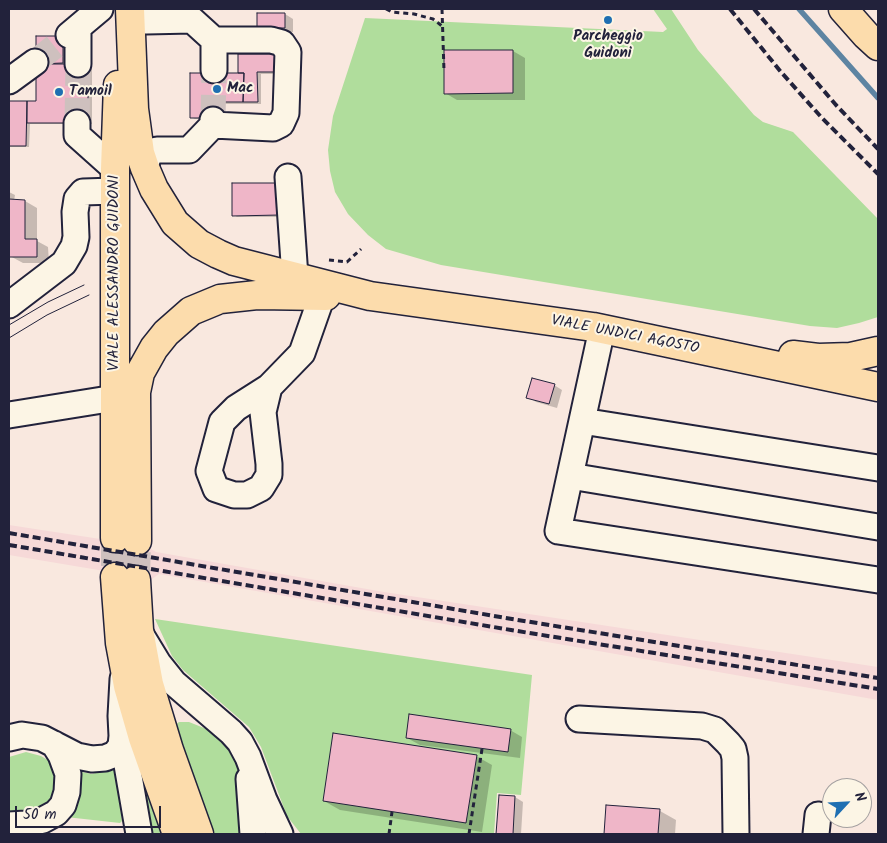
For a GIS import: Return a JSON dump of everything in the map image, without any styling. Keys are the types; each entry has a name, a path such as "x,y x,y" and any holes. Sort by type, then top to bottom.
{"main road":[{"name":"VIALE ALESSANDRO GUIDONI","path":"124,9 118,91 115,180 125,400 126,540"},
{"name":"VIALE UNDICI AGOSTO","path":"131,9 134,109 140,153 154,189 169,215 181,230 199,244 234,260 295,265 370,296"},
{"path":"843,9 874,44"},
{"name":"VIALE UNDICI AGOSTO","path":"125,400 138,382 146,361 166,333 191,311 212,302 240,296 370,296 608,331 878,387"},
{"path":"608,331 818,358 851,356 878,351"},
{"path":"177,834 143,738 128,686 120,643 126,579 139,630 149,684 159,720 199,834"}],"street":[{"path":"78,64 74,32 100,9"},
{"path":"131,9 135,15 146,21 192,20 214,40 271,40 282,43 288,52 286,113 282,124 273,128 213,122 190,150 156,150 150,152 146,163 147,173"},
{"path":"214,40 214,70"},
{"path":"9,82 35,62"},
{"path":"9,305 64,263 74,246 76,237 75,212 77,199 83,192 115,180 77,135 77,123"},
{"path":"288,177 295,265"},
{"path":"269,387 302,353 322,296"},
{"path":"608,331 582,421 558,531 878,580"},
{"path":"9,415 125,400"},
{"path":"582,421 878,468"},
{"path":"570,476 878,527"},
{"path":"139,630 158,663 174,683 231,732 242,745 280,834"},
{"path":"9,738 22,735 33,736 81,758 97,759 113,755 121,746 121,701 124,664"},
{"path":"579,719 702,726 714,730 733,749 735,758 736,834"},
{"path":"122,736 139,834"},
{"path":"9,825 43,820 56,813 63,805 68,789 68,774 61,755 54,744"},
{"path":"242,745 249,774 253,834"},
{"path":"9,832 16,834"}],"path":[{"path":"386,9 392,12 414,14 433,19 442,26"},
{"path":"442,9 444,71"},
{"path":"295,265 347,262 361,249"},
{"path":"469,834 482,749"},
{"path":"389,834 392,812"}],"shaded area":[{"path":"9,525 146,546 156,552 384,592 878,667 878,700 159,574 152,579 9,555"}],"green space":[{"path":"653,9 671,9 698,50 754,115 763,122 793,132 878,219 878,317 837,328 810,326 441,265 386,249 368,235 348,214 335,192 328,150 333,116 365,18 663,32 667,29"},
{"path":"155,619 532,675 521,795 497,793 494,834 301,834 287,816 261,747 249,727 183,670 172,656"},
{"path":"179,722 189,722 209,730 226,745 232,754 242,775 247,834 210,834 173,727"},
{"path":"135,750 165,834 153,834 147,819"},
{"path":"26,752 41,756 53,763 60,787 45,813 9,815 9,757"},
{"path":"112,768 115,769 122,821 120,823 66,817 77,769 92,774"}],"building":[{"path":"257,13 285,13 285,28 257,28"},
{"path":"36,36 63,36 63,63 36,64"},
{"path":"444,50 513,50 513,93 444,94"},
{"path":"238,54 275,54 275,72 257,72 258,102 243,102 244,73 238,73"},
{"path":"36,64 88,64 88,123 27,123 27,101 36,101"},
{"path":"190,73 244,73 243,102 215,102 215,118 190,118"},
{"path":"9,101 27,101 26,146 9,146"},
{"path":"232,183 280,183 280,215 232,216"},
{"path":"9,199 25,200 25,239 37,239 37,257 9,257"},
{"path":"532,378 555,384 549,404 526,398"},
{"path":"409,714 511,729 508,752 406,738"},
{"path":"333,733 477,755 466,823 323,801"},
{"path":"499,795 515,796 513,834 496,834"},
{"path":"606,805 660,809 658,834 604,834"}],"waterway":[{"path":"799,9 878,98"}],"tunnel":[{"path":"35,62 69,35"},
{"path":"77,123 78,64"},
{"path":"213,120 214,70"},
{"path":"115,538 115,577"},
{"path":"136,580 137,541"}],"tram line":[{"path":"9,325 48,302 84,285"},
{"path":"9,338 47,315 89,295"}],"railway":[{"path":"730,9 781,72 822,118 878,174"},
{"path":"754,9 836,105 878,149"},
{"path":"9,533 512,619 878,678"},
{"path":"9,545 511,630 878,689"}],"place":[{"name":"Parcheggio Guidoni","path":"608,20"},
{"name":"Mac","path":"217,89"},
{"name":"Tamoil","path":"59,92"}]}
